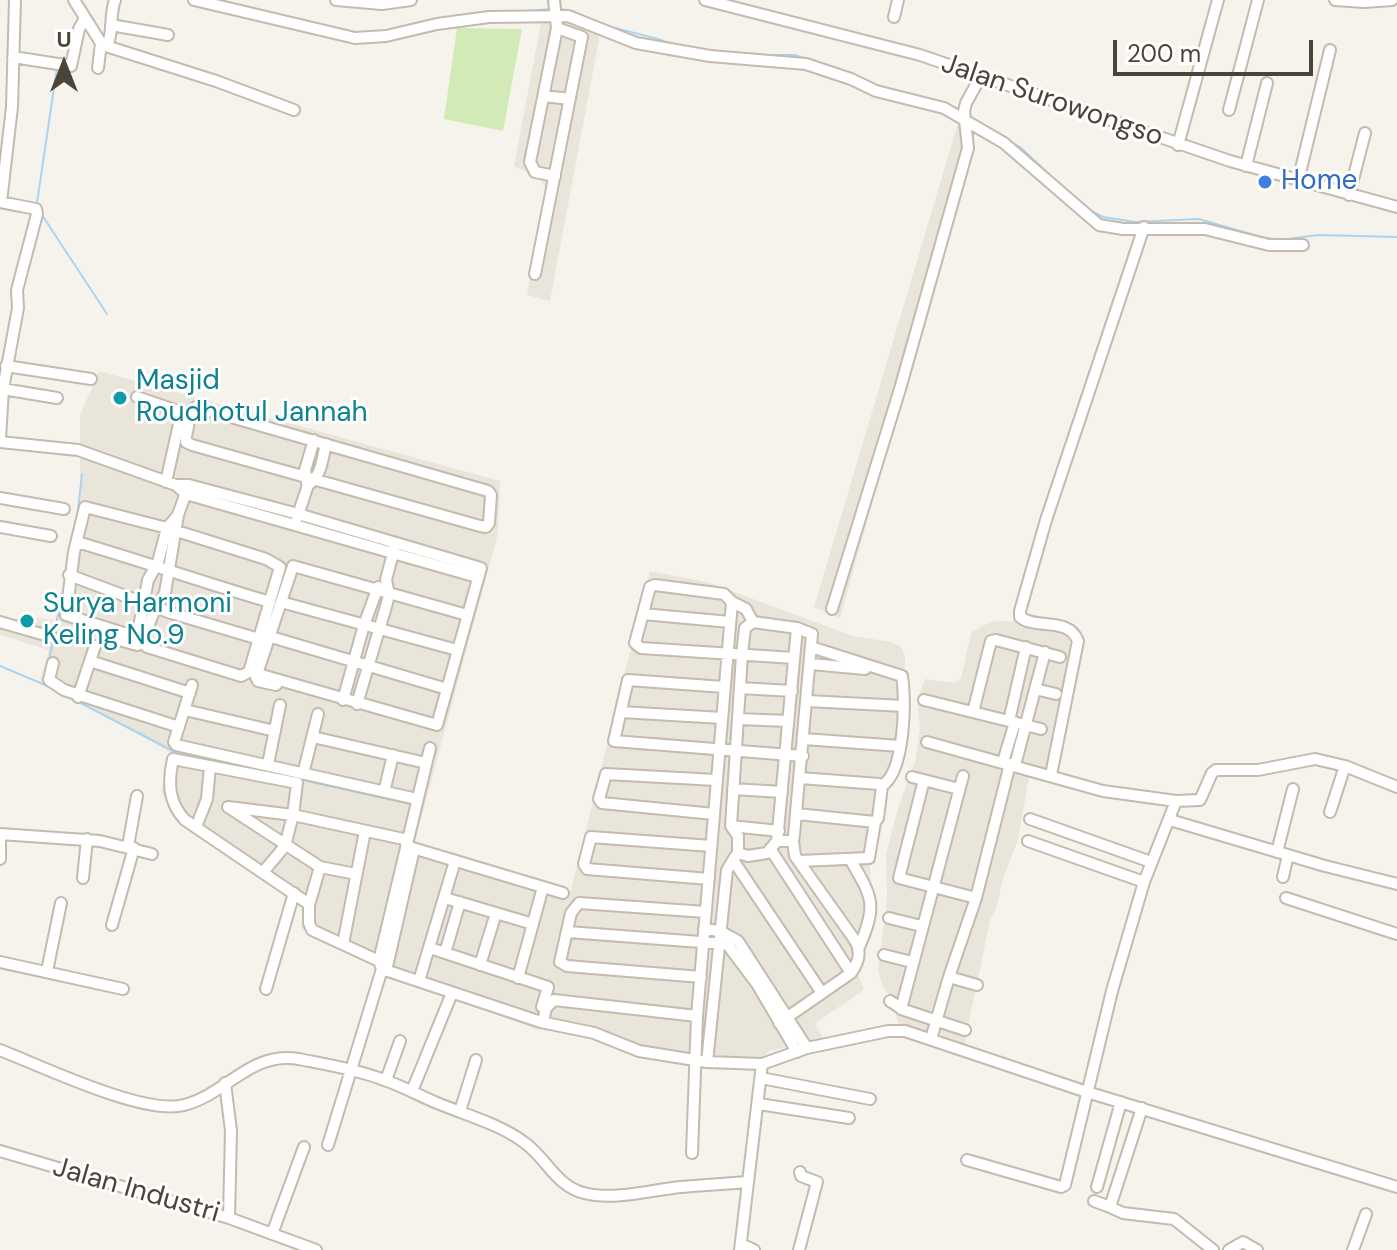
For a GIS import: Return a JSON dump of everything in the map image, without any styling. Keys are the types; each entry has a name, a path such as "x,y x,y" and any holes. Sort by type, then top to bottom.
{"street":[{"path":"15,0 12,107 0,202 36,209 36,220 17,290 18,308 2,395 0,441 78,450 187,489 395,548 478,566 481,573 477,577 467,615 437,725 279,680 276,685 269,685 257,680 265,638 276,602 293,566 467,615"},
{"path":"74,0 85,18 108,38 294,110"},
{"path":"98,68 108,38 115,0"},
{"path":"194,0 355,38 392,35 463,20 554,8 636,43 710,56 806,64 876,91 944,108 965,117 1004,143 1095,223 1110,228 1211,230 1269,245 1303,245"},
{"path":"336,0 411,0"},
{"name":"Jalan Surowongso","path":"705,0 737,3 873,42 1178,145 1397,207"},
{"path":"894,17 898,0"},
{"path":"1178,145 1218,0"},
{"path":"1229,110 1258,0"},
{"path":"1335,0 1392,0"},
{"path":"554,8 557,28 530,166 539,174 555,176"},
{"path":"13,57 71,66 79,29 85,18"},
{"path":"535,274 582,37 557,28"},
{"path":"108,38 168,35"},
{"path":"1298,181 1330,50"},
{"path":"832,609 900,389 968,148 965,117 981,76"},
{"path":"1246,166 1267,83"},
{"path":"544,96 570,99"},
{"path":"1349,195 1365,133"},
{"path":"1051,775 1078,641 1076,635 1064,628 1025,621 1020,617 1020,611 1046,520 1143,229"},
{"path":"6,366 91,379"},
{"path":"2,395 57,398"},
{"path":"137,397 178,411 181,415 171,484"},
{"path":"196,407 326,444 488,491 491,493 489,523 486,527 480,526 309,481 186,442 191,410 196,407"},
{"path":"309,481 314,440"},
{"path":"296,519 326,444"},
{"path":"139,638 142,601 187,489"},
{"path":"0,498 64,509"},
{"path":"265,638 245,676 147,647 139,638 66,615 69,575 85,507 172,530 278,565 281,570 276,602"},
{"path":"0,527 51,536"},
{"path":"139,638 159,607 167,583 172,530"},
{"path":"77,542 167,572 457,650"},
{"path":"357,704 389,594 386,580 395,548"},
{"path":"69,575 159,607 447,689"},
{"path":"343,700 375,590 386,580"},
{"path":"753,622 746,609 732,602 728,595 655,585 650,587 635,643 637,647 794,658"},
{"path":"692,1153 697,1016 732,602"},
{"path":"643,614 730,622"},
{"path":"0,622 52,637"},
{"path":"707,1062 727,870 736,856 738,836 731,826 742,655 745,628 753,622 811,633 794,853 859,947"},
{"path":"797,628 776,841 851,973"},
{"path":"973,712 989,644 996,640 1060,657"},
{"path":"78,697 95,646"},
{"path":"799,861 811,858 869,858 882,786 894,775 904,706 902,676 811,647"},
{"path":"931,1039 976,898 1009,764 1026,647"},
{"path":"1017,723 1035,689 1045,652"},
{"path":"90,661 191,689 174,742 176,745 417,799"},
{"path":"53,663 49,680 78,697 179,727"},
{"path":"811,664 881,670"},
{"path":"724,687 630,679 614,737 616,742 803,756"},
{"path":"740,688 792,691"},
{"path":"1035,689 1056,694"},
{"path":"924,700 1041,729"},
{"path":"807,701 904,706"},
{"path":"268,764 280,705"},
{"path":"185,710 275,731"},
{"path":"621,712 722,718"},
{"path":"303,774 318,714"},
{"path":"738,719 788,721"},
{"path":"313,737 426,763"},
{"path":"804,739 900,746"},
{"path":"927,742 1103,791 1176,801 1200,800 1216,770 1258,770 1315,759 1345,766 1397,787"},
{"path":"328,1145 382,967 430,748"},
{"path":"384,792 393,755"},
{"path":"264,871 285,846 297,783 174,758 170,793 172,804 185,820 264,871 309,905"},
{"path":"196,827 207,799 210,766"},
{"path":"1330,812 1345,766"},
{"path":"714,814 602,803 599,799 606,774 716,780"},
{"path":"901,1009 963,776"},
{"path":"800,778 882,786"},
{"path":"959,789 918,778 898,878 976,898"},
{"path":"733,789 782,792"},
{"path":"1277,852 1293,789"},
{"path":"112,925 131,847 137,796"},
{"path":"207,799 228,807 320,867 356,874"},
{"path":"967,1160 1044,1184 1064,1187 1112,991 1144,882 1176,801"},
{"path":"228,807 293,815 365,831 563,893"},
{"path":"797,814 875,822"},
{"path":"1030,819 1151,862"},
{"path":"1170,820 1397,884"},
{"path":"731,826 776,841 793,841"},
{"path":"343,944 365,831"},
{"path":"709,879 587,869 584,864 591,837 711,846"},
{"path":"0,859 0,839 87,839 152,854"},
{"path":"83,878 87,839"},
{"path":"736,856 758,855 776,841"},
{"path":"1028,841 1144,882"},
{"path":"1283,877 1288,855"},
{"path":"736,856 822,993"},
{"path":"784,1020 851,973 856,966 859,947 871,917 870,899 869,891 850,859"},
{"path":"419,981 455,861"},
{"path":"320,867 309,905 312,930 382,967 541,1022 594,1033 639,1051 707,1062 762,1064 802,1050 897,1030 1397,1187"},
{"path":"518,978 543,887"},
{"path":"266,989 294,893"},
{"path":"445,898 533,924"},
{"path":"1286,898 1397,934"},
{"path":"445,953 460,902"},
{"path":"701,977 563,966 560,962 573,908 583,902 706,912"},
{"path":"47,971 61,903"},
{"path":"480,965 496,913"},
{"path":"889,918 921,926"},
{"path":"568,932 704,935 738,941 802,1050"},
{"path":"430,948 548,987 541,1022"},
{"path":"884,955 912,962"},
{"path":"0,962 123,989"},
{"path":"949,977 977,985"},
{"path":"412,1091 452,993"},
{"path":"541,1022 546,1008 554,1000 697,1016"},
{"path":"890,1001 901,1009 965,1030"},
{"path":"386,1080 400,1041"},
{"path":"0,1050 130,1100 161,1107 184,1105 211,1093 250,1066 280,1057 386,1080 505,1130 527,1144 567,1186 588,1194 620,1195 747,1182"},
{"path":"460,1111 476,1060"},
{"path":"754,1250 740,1247 762,1064"},
{"path":"761,1078 870,1099"},
{"path":"225,1083 231,1131 229,1218"},
{"path":"1097,1187 1121,1102"},
{"path":"759,1104 849,1118"},
{"path":"1110,1207 1142,1108"},
{"path":"272,1234 304,1147"},
{"name":"Jalan Industri","path":"0,1151 229,1218 316,1250"},
{"path":"799,1250 817,1182 801,1176 800,1172"},
{"path":"1094,1201 1123,1213 1174,1219 1213,1250"},
{"path":"1353,1250 1366,1214"},
{"path":"1229,1250 1243,1242 1257,1250"}],"shaded area":[{"path":"548,0 557,0 557,21 573,23 600,34 550,301 527,295 547,192 540,178 514,166 542,17 550,17"},
{"path":"973,74 982,77 969,114 970,121 977,125 974,138 840,618 814,607"},
{"path":"99,371 500,481 498,533 414,845 570,894 650,571 707,582 853,636 891,642 901,647 905,657 902,750 881,811 870,862 871,892 857,972 864,990 815,1023 823,1038 769,1051 755,1066 720,1064 580,1033 538,1030 378,969 301,928 306,906 178,820 161,792 170,752 40,680 49,650 0,635 0,620 20,625 23,615 58,621 80,492 80,415"},
{"path":"996,621 1036,622 1054,626 1073,637 1044,777 1029,777 1018,840 990,920 964,1046 898,1023 895,1003 883,987 878,970 887,897 886,855 898,808 915,762 920,727 917,701 925,679 955,683 961,678 971,633"}],"green space":[{"path":"457,28 522,29 503,131 444,119"}],"waterway":[{"path":"527,11 552,9"},
{"path":"559,9 573,11 586,18"},
{"path":"607,26 674,45"},
{"path":"759,55 795,55 879,86 926,98"},
{"path":"37,203 57,67"},
{"path":"996,133 1020,147 1068,192"},
{"path":"1091,211 1103,217 1135,222 1199,219 1280,240 1318,235 1397,237"},
{"path":"40,212 107,314"},
{"path":"77,520 82,474"},
{"path":"54,634 66,577"},
{"path":"49,661 53,640"},
{"path":"0,666 50,687"},
{"path":"67,696 173,751 207,759"},
{"path":"217,761 255,770"},
{"path":"307,781 410,804"}],"place":[{"name":"Home","path":"1265,182"},
{"name":"Masjid Roudhotul Jannah","path":"120,398"},
{"name":"Surya Harmoni Keling No.9","path":"27,621"}]}
